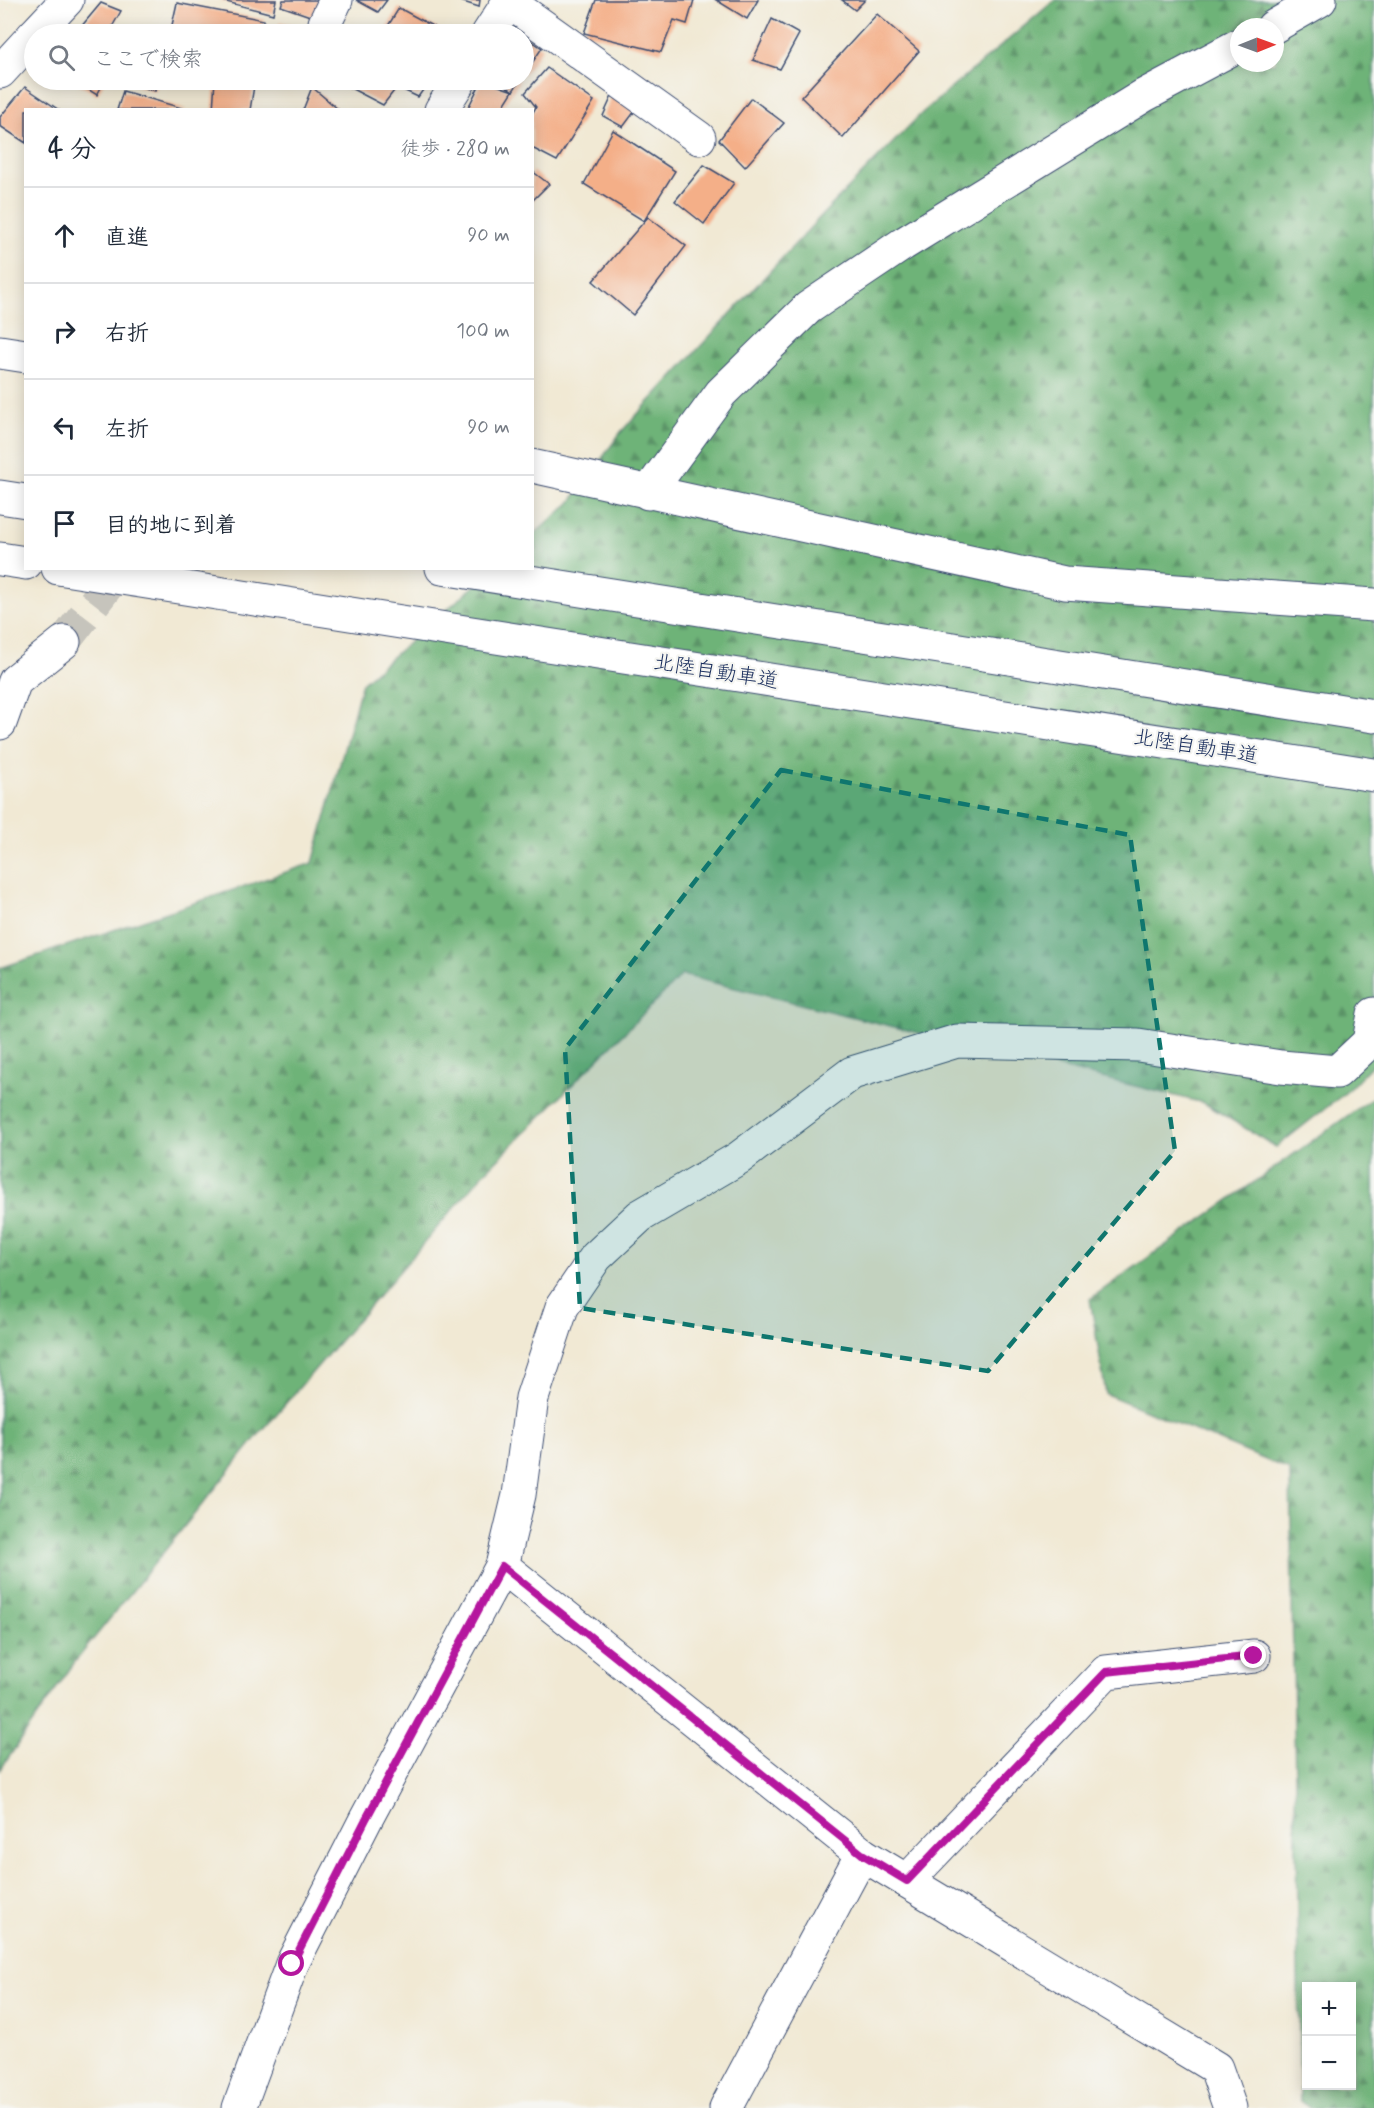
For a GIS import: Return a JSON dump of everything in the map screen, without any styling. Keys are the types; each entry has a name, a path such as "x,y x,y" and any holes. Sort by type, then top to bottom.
{"main road":[{"path":"45,24 67,0"},
{"path":"1284,21 1320,0"},
{"path":"495,24 510,1 699,138"},
{"path":"0,72 24,47"},
{"path":"648,493 721,393 808,308 903,244 1113,115 1230,50"},
{"path":"442,108 454,90"},
{"path":"0,352 24,356"},
{"path":"534,466 1065,583 1374,605"},
{"path":"0,497 24,501"},
{"path":"0,559 24,563"},
{"name":"北陸自動車道","path":"71,570 1374,775"},
{"path":"455,570 1374,716"},
{"path":"0,723 15,681 64,642"},
{"path":"239,2108 292,1964 366,1819 502,1566 519,1495 532,1398 562,1307 596,1257 640,1216 739,1158 852,1073 957,1041 1138,1045 1281,1067 1337,1071 1372,1028"},
{"path":"502,1566 862,1854 1216,2068 1230,2108"},
{"path":"907,1881 1106,1672 1254,1656"},
{"path":"726,2108 862,1854"}],"highlighted area":[{"path":"781,770 1130,835 1175,1151 988,1371 580,1308 565,1049"}],"green space":[{"path":"1055,0 1374,0 1374,1063 1345,1093 1276,1147 1204,1103 682,975 486,1171 255,1439 74,1663 0,1770 0,968 313,863 362,683 493,570 534,570 534,534 570,503 621,432 823,214 922,113"},
{"path":"1374,1097 1374,2108 1310,2108 1300,2101 1290,1470 1106,1394 1090,1299"}],"building":[{"path":"219,0 276,0 273,14"},
{"path":"283,0 319,0 313,17 281,6"},
{"path":"356,0 387,0 378,12"},
{"path":"457,0 480,0 479,7"},
{"path":"596,0 694,0 687,24 674,20 661,52 584,33"},
{"path":"716,0 758,0 747,19"},
{"path":"842,0 865,0 855,10"},
{"path":"101,3 121,11 114,24 83,24"},
{"path":"177,3 264,20 263,24 172,24"},
{"path":"399,8 429,24 389,24"},
{"path":"877,14 919,51 843,138 801,97"},
{"path":"772,19 799,34 780,69 753,60"},
{"path":"534,43 542,48 534,60"},
{"path":"547,68 594,101 557,161 534,149 534,110 536,107 525,93 528,90 534,90 534,83"},
{"path":"24,88 56,108 24,108 24,142 0,126 0,117"},
{"path":"89,90 100,90 97,95"},
{"path":"214,90 253,90 250,108 213,108"},
{"path":"311,90 316,90 337,108 304,108"},
{"path":"354,90 395,90 383,105"},
{"path":"403,90 423,90 418,97"},
{"path":"477,90 513,91 502,108 468,108"},
{"path":"123,91 182,108 118,108"},
{"path":"612,96 635,111 623,127 603,116"},
{"path":"751,98 784,123 745,167 719,140"},
{"path":"613,130 675,171 644,221 584,184"},
{"path":"704,165 734,183 704,224 675,201"},
{"path":"534,173 549,184 534,199"},
{"path":"648,217 686,246 633,315 593,281"}],"tunnel":[{"path":"64,642 119,570"}],"route":[{"path":"292,1964 366,1819 502,1566 862,1854 907,1881 1106,1672 1254,1656"}]}
